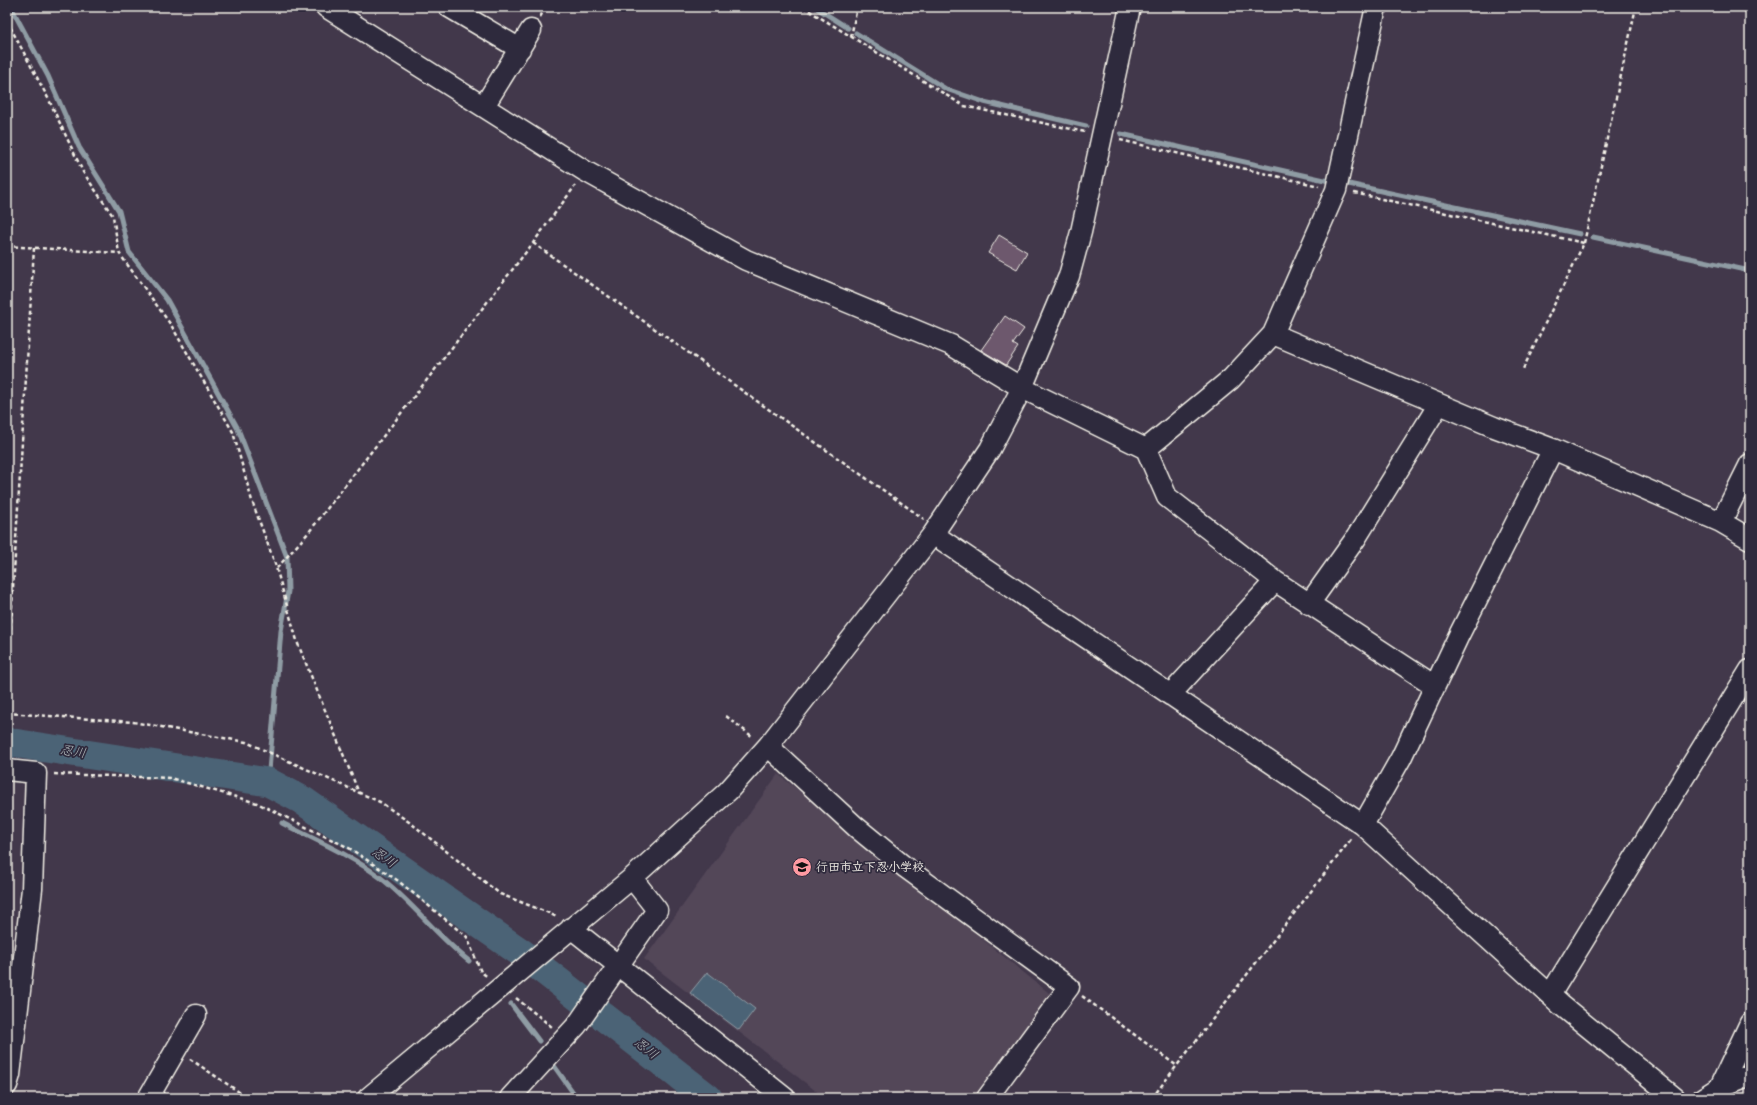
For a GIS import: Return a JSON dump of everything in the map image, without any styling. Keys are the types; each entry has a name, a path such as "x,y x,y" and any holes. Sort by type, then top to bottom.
{"street":[{"path":"326,7 586,171 746,260 951,345 1022,388 1146,449 1167,497 1275,582 1435,686"},
{"path":"449,7 520,49"},
{"path":"368,1098 632,878 728,791 762,742 935,531 990,449 1022,388 1069,276 1082,232 1130,7"},
{"path":"1146,449 1231,379 1273,334 1336,190 1376,7"},
{"path":"484,106 531,30"},
{"path":"1273,334 1439,404 1553,449 1721,522 1750,539"},
{"path":"1309,604 1356,538 1439,404"},
{"path":"1362,825 1401,758 1435,686 1553,449"},
{"path":"1721,522 1750,464"},
{"path":"935,531 1170,695 1362,825 1550,995 1675,1098"},
{"path":"1170,695 1275,582"},
{"path":"1550,995 1750,670"},
{"path":"762,742 856,827 906,868 1069,986 987,1098"},
{"path":"7,770 36,773 32,889 10,1075 7,1085"},
{"path":"510,1098 577,1025 657,910 632,878"},
{"path":"571,928 615,970 785,1098"},
{"path":"148,1098 196,1015"},
{"path":"1720,1087 1750,1023"},
{"path":"1703,1098 1720,1087 1750,1075"}],"path":[{"path":"803,7 964,106 1336,190 1584,243"},
{"path":"851,37 857,7"},
{"path":"1523,369 1584,243 1636,7"},
{"path":"7,21 45,93 83,172 113,216 118,253 171,325 233,432 252,501 277,569 298,644 359,793"},
{"path":"277,569 309,532 533,243 586,171"},
{"path":"533,243 935,531"},
{"path":"7,246 118,253"},
{"path":"7,685 34,248"},
{"path":"7,713 133,722 246,742 380,802 412,824 500,894 550,913 571,928"},
{"path":"726,716 762,742"},
{"path":"36,773 170,778 257,803 349,848 397,880 467,936"},
{"path":"1152,1098 1362,825"},
{"path":"1069,986 1177,1066"},
{"path":"176,1050 248,1098"}],"shaded area":[{"name":"行田市立下忍小学校","path":"778,774 1054,997 974,1098 825,1098 644,959"}],"water":[{"path":"707,972 755,1009 739,1030 690,993"}],"building":[{"path":"999,235 1027,252 1017,269 988,253"},
{"path":"1005,316 1024,329 1013,344 1018,347 1006,365 981,350"}],"waterway":[{"path":"11,7 48,76 79,147 119,211 129,252 167,300 238,429 287,557 288,591 281,631 268,782"},
{"path":"815,7 848,28"},
{"path":"856,33 946,89 984,102 1086,126"},
{"path":"1121,134 1329,181"},
{"path":"1344,183 1580,234"},
{"path":"1593,237 1750,271"},
{"name":"忍川","path":"7,742 268,782 302,800 523,954 708,1098"},
{"path":"282,823 358,862 381,878 404,898 446,941 469,961"},
{"path":"511,1004 539,1041"},
{"path":"552,1063 577,1098"}],"place":[{"name":"行田市立下忍小学校","path":"802,867"}]}
